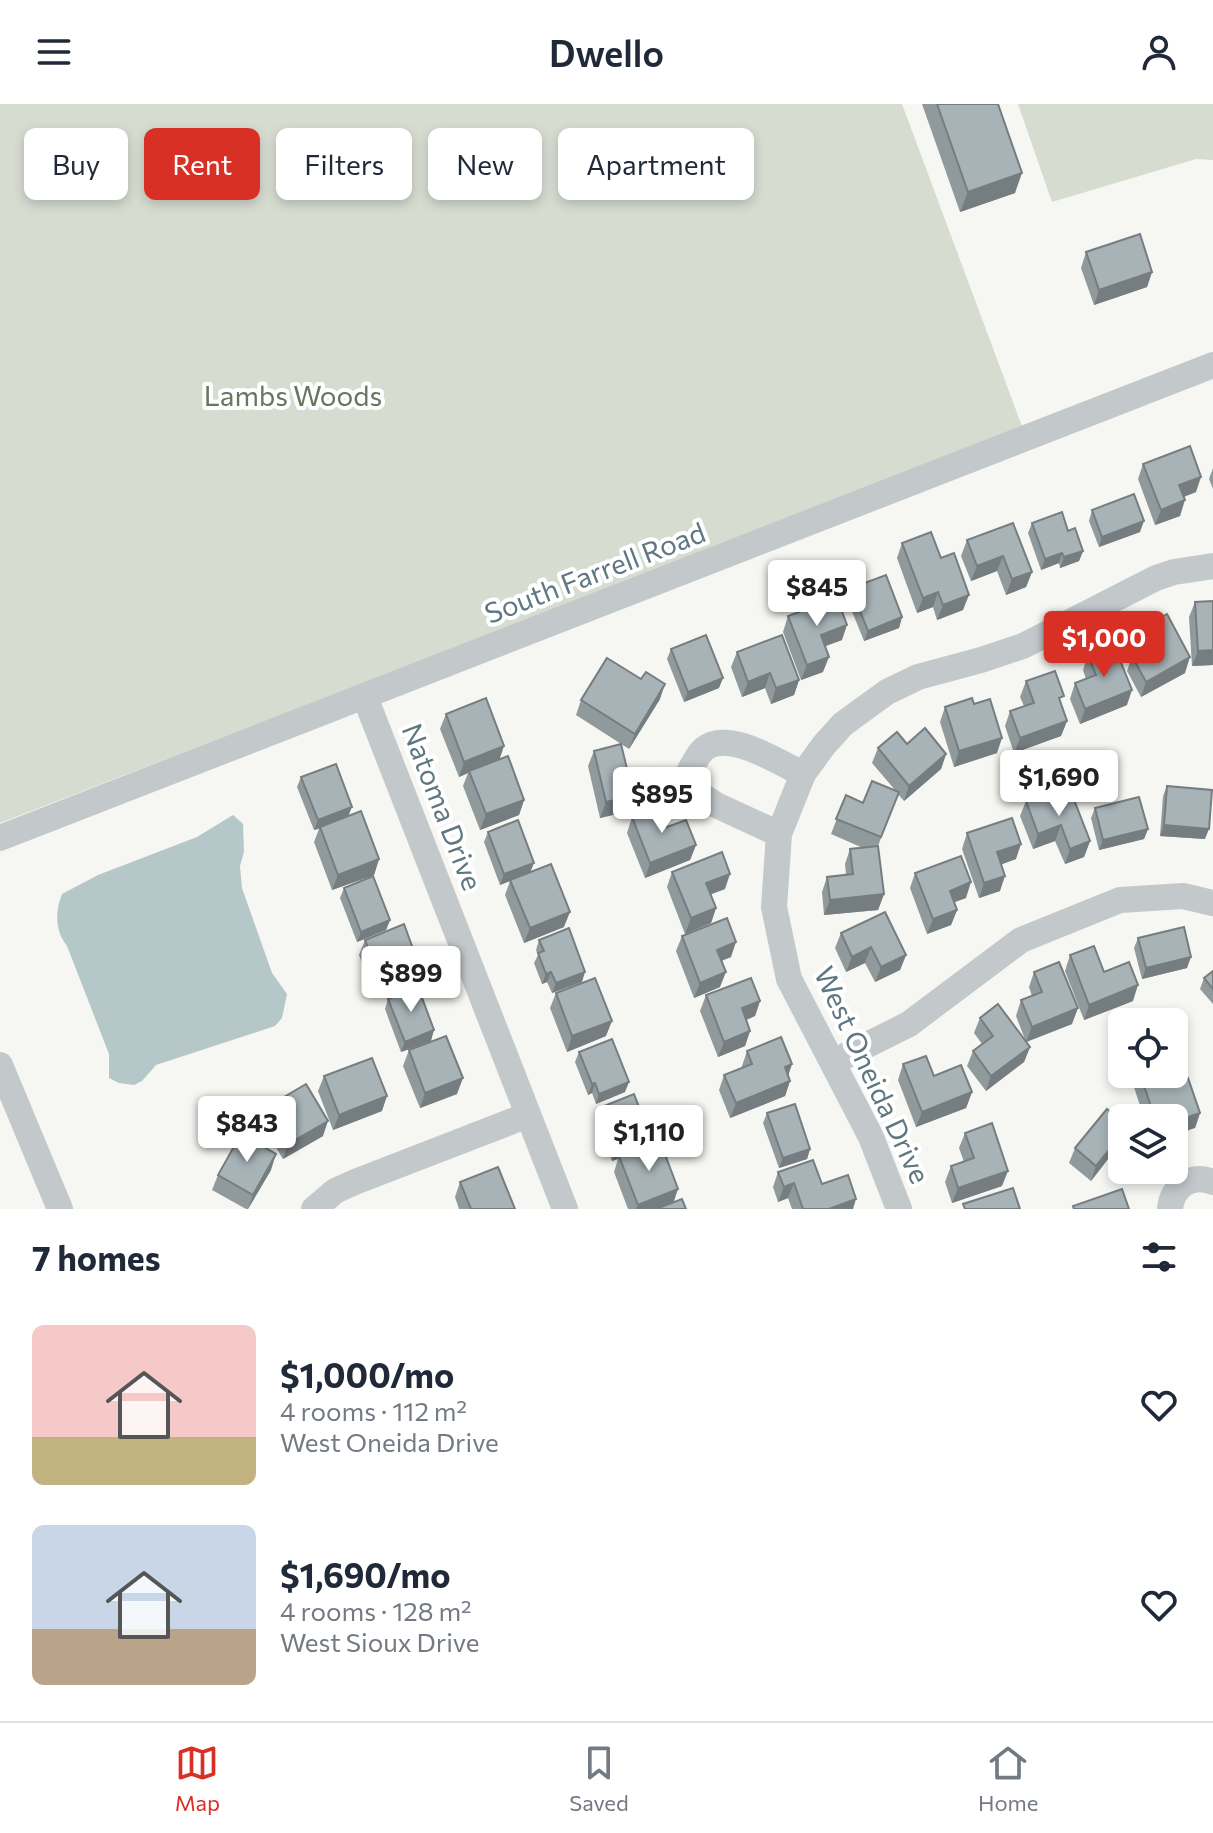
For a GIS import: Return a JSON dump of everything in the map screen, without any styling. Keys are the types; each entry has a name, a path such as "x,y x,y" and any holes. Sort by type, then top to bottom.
{"street":[{"name":"South Farrell Road","path":"0,838 1213,365"},
{"name":"West Oneida Drive","path":"899,1209 871,1137 789,979 774,907 779,834 803,774 843,724 887,692 918,677 1023,646 1156,578 1213,566"},
{"name":"Natoma Drive","path":"365,697 565,1209"},
{"path":"779,834 716,805 696,792 690,770 702,750 717,741 737,743 803,774"},
{"path":"833,1062 909,1024 1021,940 1120,900 1183,896 1213,903"},
{"path":"0,1065 60,1209"},
{"path":"314,1209 335,1191 355,1182 528,1115"},
{"path":"1170,1209 1173,1195 1187,1182 1196,1179 1213,1182"}],"green space":[{"name":"Lambs Woods","path":"0,104 902,104 1023,429 0,823"},
{"path":"1018,104 1213,104 1213,160 1196,159 1052,202"}],"shaded area":[{"path":"233,815 243,824 242,888 272,973 287,994 282,1018 275,1026 156,1065 142,1081 134,1085 119,1083 109,1078 109,1054 58,928 57,914 62,894 98,875 197,837"}],"building":[{"path":"937,104 998,104 1022,173 968,192"},
{"path":"1140,234 1152,272 1099,290 1086,252"},
{"path":"1190,446 1201,477 1179,485 1185,500 1161,510 1143,464"},
{"path":"1134,494 1144,521 1102,537 1092,510"},
{"path":"1062,512 1068,531 1075,528 1083,551 1045,559 1032,523"},
{"path":"1013,523 1032,572 1012,579 1003,556 977,566 967,540"},
{"path":"931,532 941,558 954,553 969,595 943,605 938,592 923,598 902,543"},
{"path":"886,575 902,617 868,631 851,588"},
{"path":"837,598 847,625 821,635 829,657 807,665 788,616"},
{"path":"1213,601 1213,650 1198,651 1195,602"},
{"path":"1167,614 1190,657 1146,682 1132,656 1153,644 1144,627"},
{"path":"706,635 723,678 688,692 671,649"},
{"path":"782,635 799,680 776,688 770,673 748,682 737,652"},
{"path":"1114,645 1132,690 1085,709 1075,683 1096,675 1088,655"},
{"path":"607,658 641,679 646,672 665,684 635,734 581,700"},
{"path":"1055,671 1064,696 1059,698 1067,721 1020,738 1010,711 1034,703 1026,681"},
{"path":"486,698 504,746 464,762 446,714"},
{"path":"972,698 974,704 990,699 1002,738 959,751 945,707"},
{"path":"925,728 946,754 909,786 878,748 897,732 907,744"},
{"path":"621,744 628,773 650,768 655,791 606,802 594,751"},
{"path":"508,756 524,800 486,814 469,771"},
{"path":"336,764 352,807 318,820 301,777"},
{"path":"872,781 899,792 881,837 836,819 846,795 863,803"},
{"path":"1167,786 1212,790 1209,829 1164,825"},
{"path":"1071,792 1090,841 1070,849 1061,825 1038,834 1026,801 1045,793 1048,801"},
{"path":"1139,797 1148,829 1103,840 1095,808"},
{"path":"659,807 667,827 686,820 696,845 650,863 632,817"},
{"path":"361,811 379,859 338,875 320,827"},
{"path":"1012,818 1021,844 997,852 1005,876 984,883 967,833"},
{"path":"518,820 534,863 504,874 488,832"},
{"path":"878,846 884,894 830,900 827,877 853,874 850,849"},
{"path":"722,852 730,874 706,883 716,908 691,918 672,872"},
{"path":"961,856 971,882 950,891 957,910 933,919 915,873"},
{"path":"551,864 570,912 530,928 510,880"},
{"path":"373,876 390,920 361,932 344,888"},
{"path":"885,912 906,955 881,967 871,947 852,957 841,933"},
{"path":"727,918 736,942 717,950 726,972 700,983 682,936"},
{"path":"404,924 420,968 382,983 365,940"},
{"path":"1184,927 1191,957 1146,968 1138,938"},
{"path":"569,928 585,972 556,983 551,972 546,974 538,953 544,951 539,940"},
{"path":"1094,946 1104,972 1129,962 1138,985 1089,1005 1070,955"},
{"path":"1059,962 1078,1008 1032,1027 1021,1000 1042,992 1034,972"},
{"path":"1213,971 1213,989 1204,978"},
{"path":"595,978 612,1021 572,1036 556,993"},
{"path":"751,978 760,1001 742,1008 750,1031 724,1042 706,995"},
{"path":"418,987 434,1030 405,1042 388,999"},
{"path":"998,1004 1030,1047 991,1076 973,1051 993,1036 980,1018"},
{"path":"446,1036 463,1078 425,1093 409,1050"},
{"path":"781,1037 792,1064 785,1067 790,1081 736,1103 724,1075 752,1064 747,1051"},
{"path":"612,1039 629,1082 599,1094 579,1052"},
{"path":"926,1056 934,1076 961,1065 972,1092 922,1112 903,1064"},
{"path":"372,1058 387,1096 339,1115 324,1076"},
{"path":"1188,1078 1200,1113 1188,1117 1188,1104 1150,1104 1145,1088 1188,1088"},
{"path":"306,1084 328,1121 288,1144 267,1107"},
{"path":"634,1094 651,1138 616,1151 599,1108"},
{"path":"795,1104 810,1149 783,1158 767,1113"},
{"path":"1108,1110 1108,1151 1096,1166 1075,1148"},
{"path":"992,1123 1008,1171 958,1188 951,1166 974,1158 965,1133"},
{"path":"241,1134 276,1154 253,1195 218,1175"},
{"path":"660,1141 678,1189 638,1205 619,1156"},
{"path":"813,1160 822,1184 848,1175 856,1199 829,1209 803,1209 794,1183 784,1187 778,1172"},
{"path":"498,1167 515,1209 471,1209 460,1182"},
{"path":"1013,1188 1020,1209 965,1209 963,1204"},
{"path":"1122,1189 1129,1209 1074,1209 1073,1206"},
{"path":"682,1199 686,1209 656,1209"}]}
